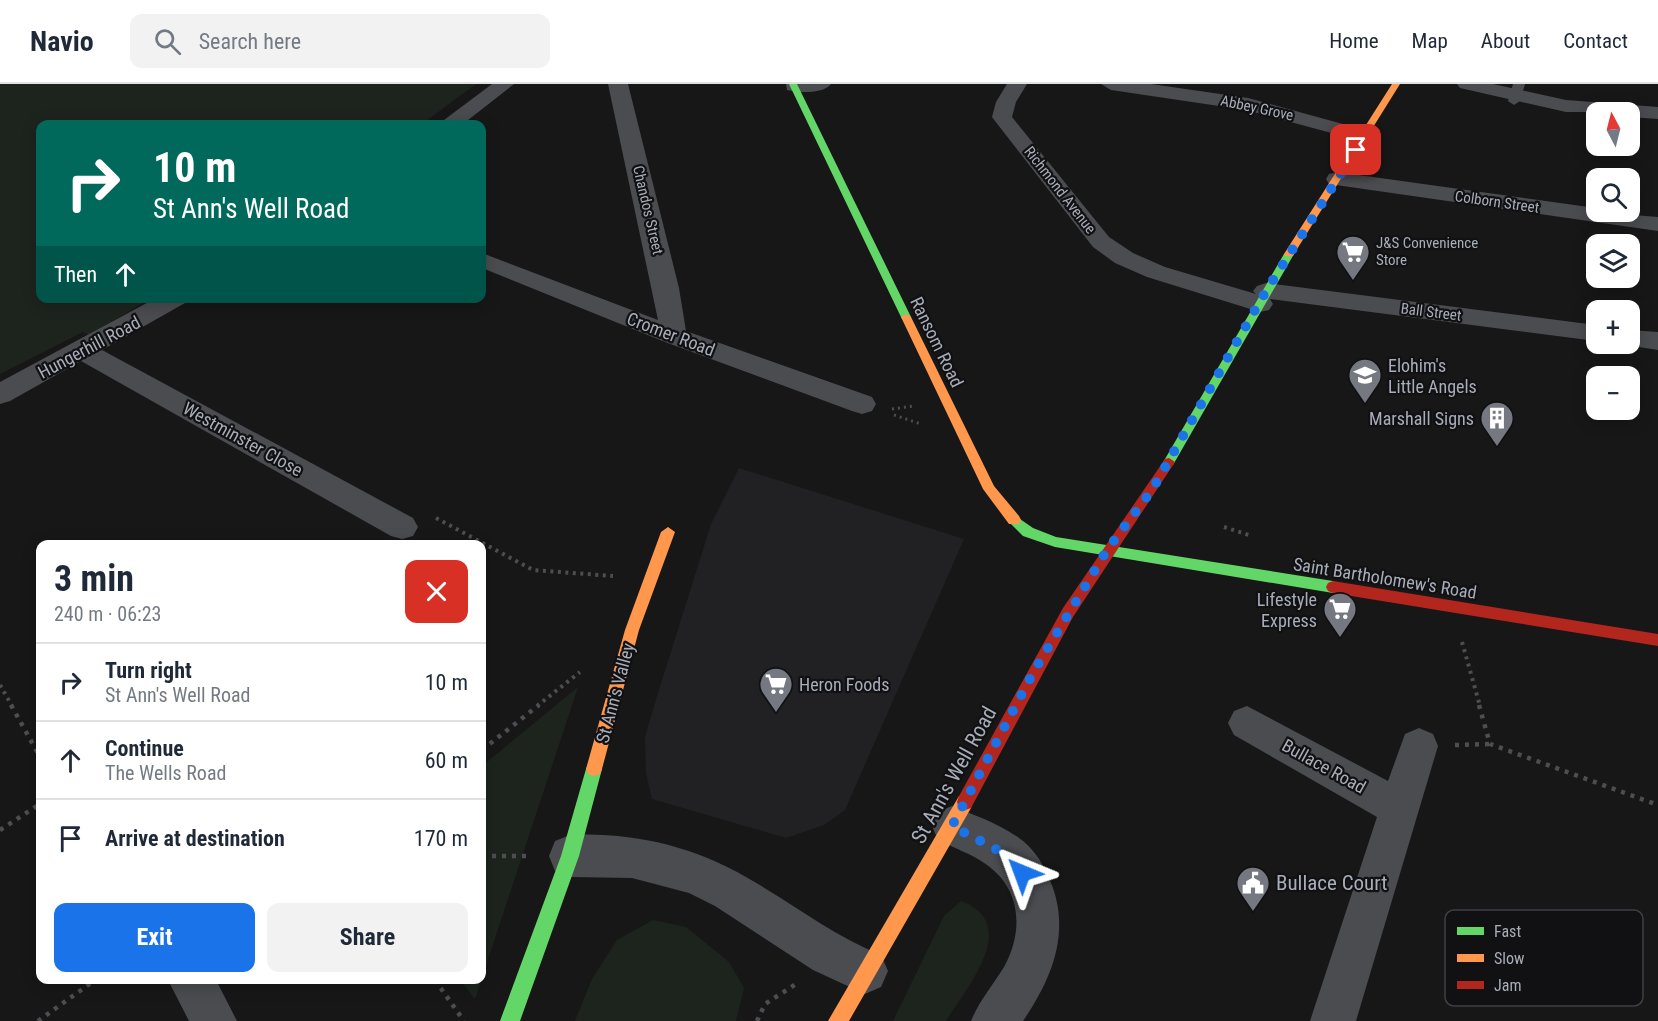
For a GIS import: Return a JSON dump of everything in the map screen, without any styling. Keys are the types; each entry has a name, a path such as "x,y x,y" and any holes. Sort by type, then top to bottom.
{"street":[{"path":"456,120 504,84"},
{"name":"Chandos Street","path":"618,84 666,288 674,336"},
{"path":"794,85 821,84"},
{"name":"Richmond Avenue","path":"1017,84 1006,102 1002,117 1101,242 1124,258 1156,272 1263,297"},
{"name":"Abbey Grove","path":"1111,84 1248,104 1365,136"},
{"name":"St Ann's Well Road","path":"838,1021 849,965 952,826 1034,671 1107,550 1152,490 1263,297 1396,84"},
{"path":"1467,84 1566,106 1658,113"},
{"name":"Ransom Road","path":"794,85 945,402 989,489 1009,515 1028,532 1050,540 1107,550"},
{"name":"Colborn Street","path":"1337,179 1658,224"},
{"name":"Cromer Road","path":"486,262 674,336 862,404"},
{"name":"Ball Street","path":"1263,297 1586,332"},
{"name":"Hungerhill Road","path":"0,394 84,351 167,303"},
{"path":"1640,339 1658,341"},
{"name":"Westminster Close","path":"84,351 402,527"},
{"name":"St Ann's Valley","path":"510,1021 570,856 632,630 668,531"},
{"name":"Saint Bartholomew's Road","path":"1107,550 1658,640"},
{"name":"Bullace Road","path":"1247,723 1401,809"},
{"path":"1333,1021 1419,746"},
{"path":"952,826 1009,856 1035,890 1041,925 1033,956 1009,1002 994,1021"},
{"path":"570,856 603,853 674,866 729,891 849,965"},
{"path":"193,984 214,1021"}],"path":[{"path":"862,404 893,409 945,402"},
{"path":"862,404 964,438"},
{"path":"402,527 427,513 477,540"},
{"path":"1224,527 1252,536"},
{"path":"486,545 533,570 650,579"},
{"path":"1452,608 1490,744 1658,805"},
{"path":"486,747 632,630"},
{"path":"0,685 36,748"},
{"path":"0,830 36,807"},
{"path":"757,1021 765,1004 849,965"},
{"path":"38,1021 89,984"},
{"path":"438,984 464,1021"}],"shaded area":[{"path":"0,84 476,84 427,120 36,120 36,303 143,303 89,335 83,332 0,374"},
{"path":"739,468 964,539 845,810 824,825 786,838 652,799 646,773 645,737 658,693 711,524"},
{"path":"578,687 486,966 486,763"},
{"path":"961,901 979,911 987,925 989,940 976,974 946,1021 893,1021 944,916"},
{"path":"653,920 686,927 729,962 744,988 736,1021 575,1021 592,979 617,940"},
{"path":"463,984 480,984 475,999"}],"traffic: fast":[{"path":"793,84 906,317"},
{"path":"1169,462 1289,254"},
{"path":"1014,520 1028,532 1055,542 1333,587"},
{"path":"510,1021 570,856 594,769"}],"traffic: slow":[{"path":"1289,254 1396,84"},
{"path":"906,317 989,489 1014,520"},
{"path":"594,769 632,630 668,532"},
{"path":"838,1021 965,802"}],"traffic: jam":[{"path":"965,802 1068,612 1169,462"},
{"path":"1333,587 1658,640"}],"place":[{"name":"J&S Convenience Store","path":"1353,281"},
{"name":"Elohim's Little Angels","path":"1365,404"},
{"name":"Marshall Signs","path":"1497,447"},
{"name":"Lifestyle Express","path":"1340,638"},
{"name":"Heron Foods","path":"776,713"},
{"name":"Bullace Court","path":"1253,912"}],"route":[{"path":"1022,873 1009,856 952,826 1034,671 1107,550 1152,490 1266,291 1356,150"}]}
